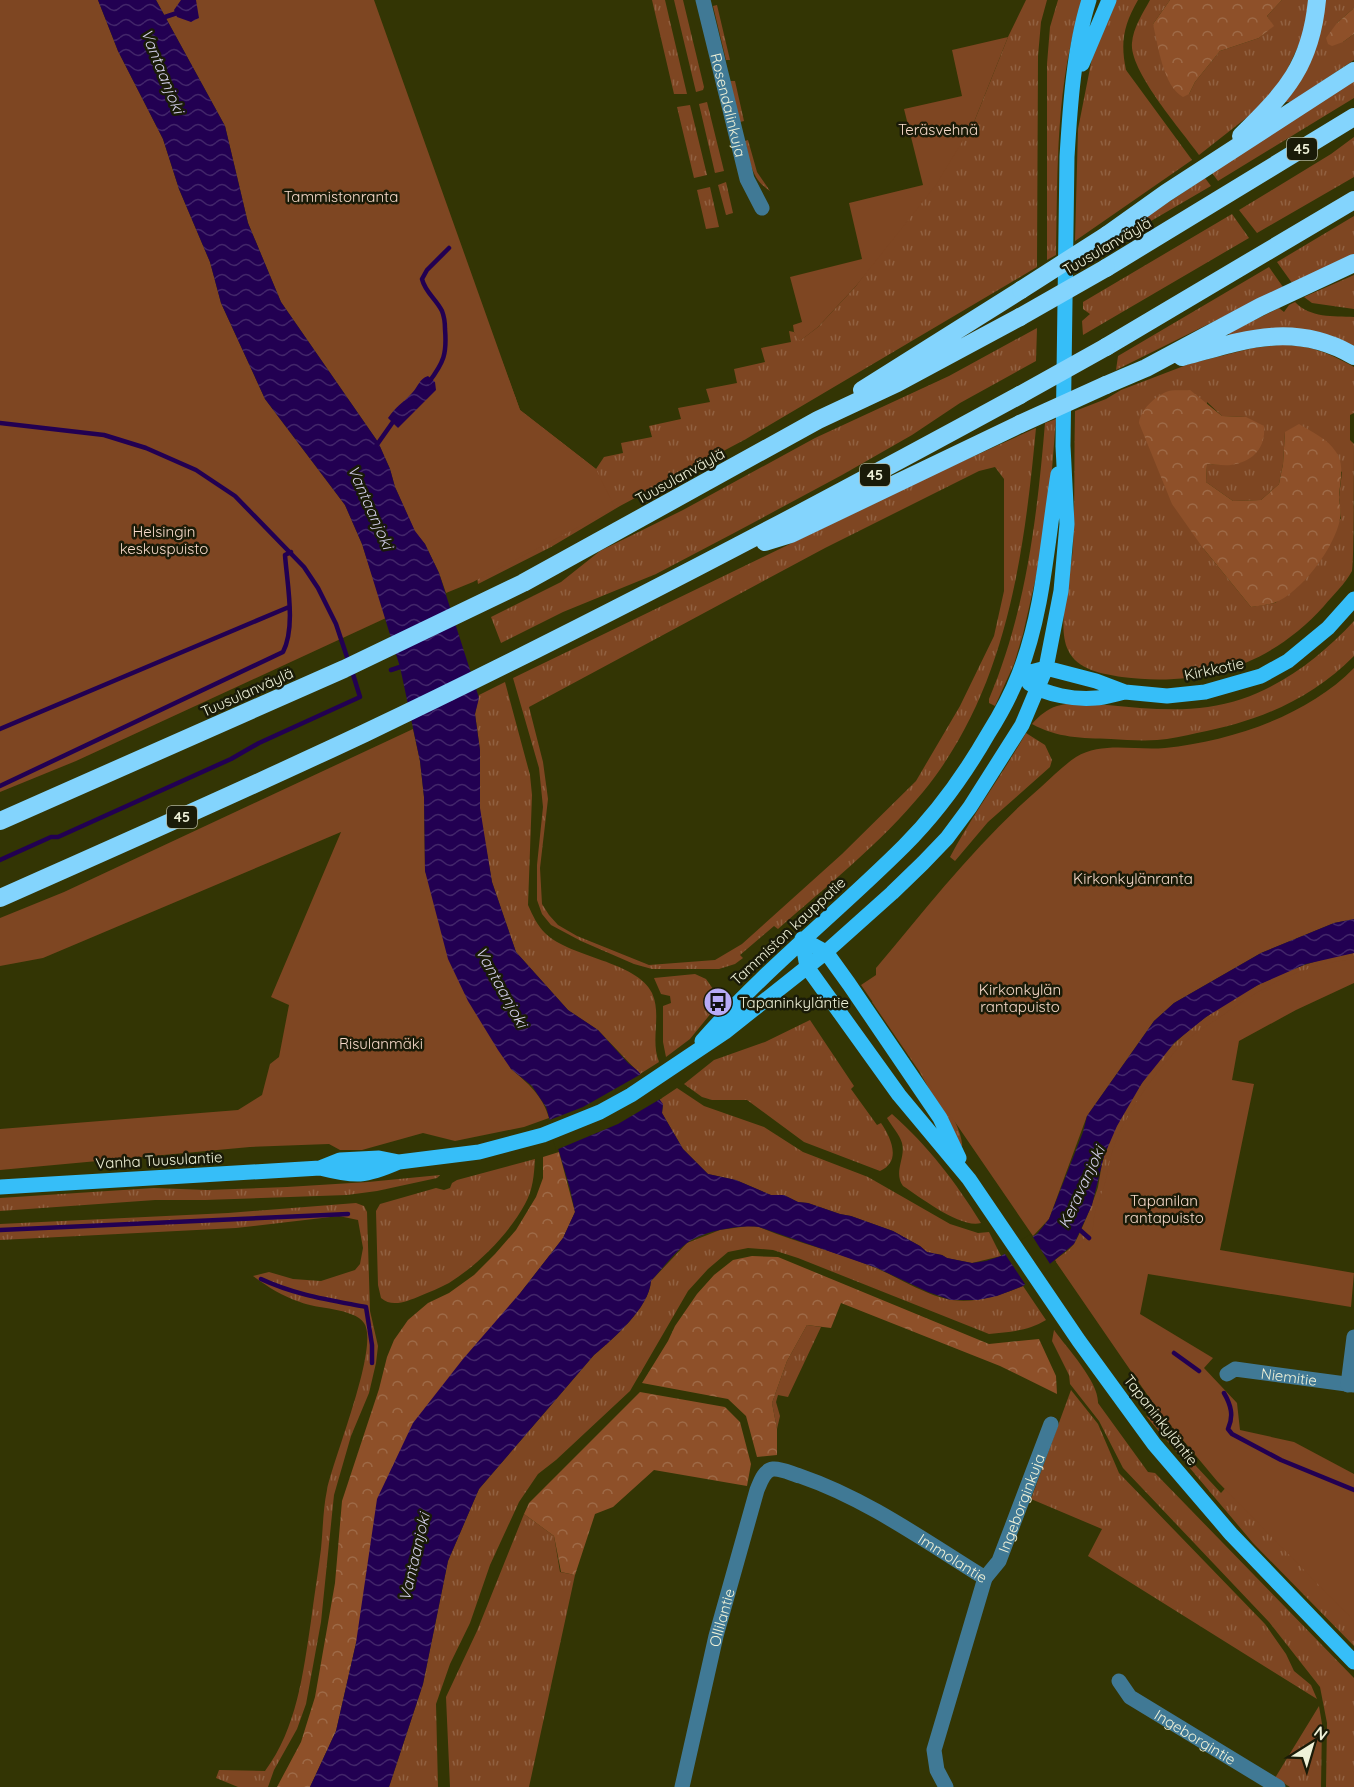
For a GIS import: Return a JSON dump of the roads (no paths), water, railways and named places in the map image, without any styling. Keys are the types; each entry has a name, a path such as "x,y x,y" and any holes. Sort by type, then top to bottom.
{"highway":[{"path":"1212,164 1275,102 1290,83 1302,63 1310,40 1317,0"},
{"path":"818,420 890,371 1107,235 1354,71"},
{"name":"Tuusulanväylä","path":"0,821 344,669 523,583 818,420 897,383 1106,268 1354,117"},
{"name":"45","path":"0,898 363,734 729,552 860,483 1106,347 1354,200"},
{"path":"729,552 791,534 1020,424 1146,368 1260,307 1354,263"},
{"path":"1146,368 1219,347 1276,336 1298,335 1318,339 1354,356"}],"main road":[{"name":"Tammiston kauppatie","path":"693,1053 725,1032 826,952 892,893 947,838 970,807 1022,726 1046,668 1061,591 1067,524 1063,446 1067,157 1082,22 1089,0"},
{"name":"Tammiston kauppatie","path":"1074,87 1109,0"},
{"name":"Tammiston kauppatie","path":"693,1053 728,1012 802,939 905,845 941,805 975,756 1000,714 1019,675 1030,642 1044,582 1050,524 1063,446"},
{"name":"Kirkkotie","path":"1019,675 1046,668 1096,681 1125,692 1167,696 1205,692 1261,676 1306,647 1328,628 1354,600"},
{"name":"Kirkkotie","path":"1019,675 1037,688 1070,697 1095,699 1125,692"},
{"name":"Tapaninkyläntie","path":"802,939 826,952 940,1118 969,1179"},
{"name":"Tapaninkyläntie","path":"802,939 807,967 899,1095 969,1179 1079,1341 1154,1444 1232,1534 1354,1662"},
{"name":"Vanha Tuusulantie","path":"0,1187 320,1167 340,1160 379,1158 399,1162 451,1157 543,1135 600,1112 631,1095 693,1053"}],"street":[{"name":"Rosendalinkuja","path":"703,0 747,179 762,208"},
{"path":"1351,1385 1354,1336"},
{"name":"Niemitie","path":"1227,1374 1235,1369 1351,1385"},
{"name":"Ingeborginkuja","path":"985,1578 999,1561 1051,1425"},
{"name":"Ollilantie","path":"682,1787 716,1636 758,1490 766,1473 773,1469 787,1472"},
{"name":"Immolantie","path":"787,1472 829,1486 874,1510 985,1578 934,1750 937,1770 946,1787"},
{"name":"Ingeborgintie","path":"1119,1681 1130,1696 1278,1787"}],"water":[{"path":"98,0 156,0 225,126 248,223 281,302 378,442 415,531 425,544 439,573 479,698 475,714 480,750 480,808 492,882 516,952 568,1010 598,1030 638,1071 663,1104 662,1113 683,1149 708,1174 736,1180 771,1195 784,1195 798,1202 851,1216 893,1231 927,1252 947,1258 972,1263 1001,1256 1037,1234 1049,1219 1087,1116 1154,1021 1174,1003 1261,953 1334,923 1354,919 1354,953 1306,964 1258,985 1206,1017 1175,1042 1142,1083 1117,1126 1104,1156 1092,1205 1074,1244 1023,1286 997,1296 978,1300 951,1300 877,1268 759,1227 731,1228 712,1232 682,1247 651,1281 644,1302 629,1322 594,1355 479,1489 448,1561 423,1684 389,1787 310,1787 336,1731 356,1643 377,1499 413,1423 563,1238 575,1212 546,1107 532,1086 511,1069 498,1050 468,1001 448,959 425,871 424,797 420,761 400,667 362,544 345,505 265,399 221,303 210,262 179,189 163,139 118,51"},
{"path":"181,0 196,0 199,18 191,22 177,17 174,10"},
{"path":"428,376 435,382 436,390 398,428 388,418"}],"waterway":[{"path":"165,17 180,12"},
{"path":"429,382 443,357 445,324 442,311 422,279 427,270 449,248"},
{"path":"376,446 395,419"},
{"path":"0,423 104,435 146,448 196,470 235,496 304,567 318,588 336,624 349,663"},
{"path":"0,786 283,652 287,642 290,618 285,555 291,552"},
{"path":"0,729 289,607"},
{"path":"391,670 400,667"},
{"path":"0,860 51,837 58,837 231,759 259,743 360,697 352,671"},
{"path":"0,1230 348,1214"},
{"name":"Keravanjoki","path":"1080,1230 1089,1238"},
{"path":"261,1279 300,1293 366,1307 372,1345 372,1363"},
{"path":"1174,1353 1199,1371"},
{"path":"1224,1393 1231,1411 1228,1429 1232,1434 1281,1460 1354,1490"}],"place":[{"name":"Tapaninkyläntie","path":"718,1002"}],"water label":[{"name":"Vantaanjoki","path":"163,71"},
{"name":"Vantaanjoki","path":"371,507"},
{"name":"Vantaanjoki","path":"502,987"},
{"name":"Vantaanjoki","path":"414,1557"}],"park label":[{"name":"Teräsvehnä","path":"938,129"},
{"name":"Tammistonranta","path":"341,196"},
{"name":"Helsingin keskuspuisto","path":"164,540"},
{"name":"Kirkonkylänranta","path":"1133,878"},
{"name":"Kirkonkylän rantapuisto","path":"1020,998"},
{"name":"Risulanmäki","path":"381,1043"},
{"name":"Tapanilan rantapuisto","path":"1164,1208"}]}
